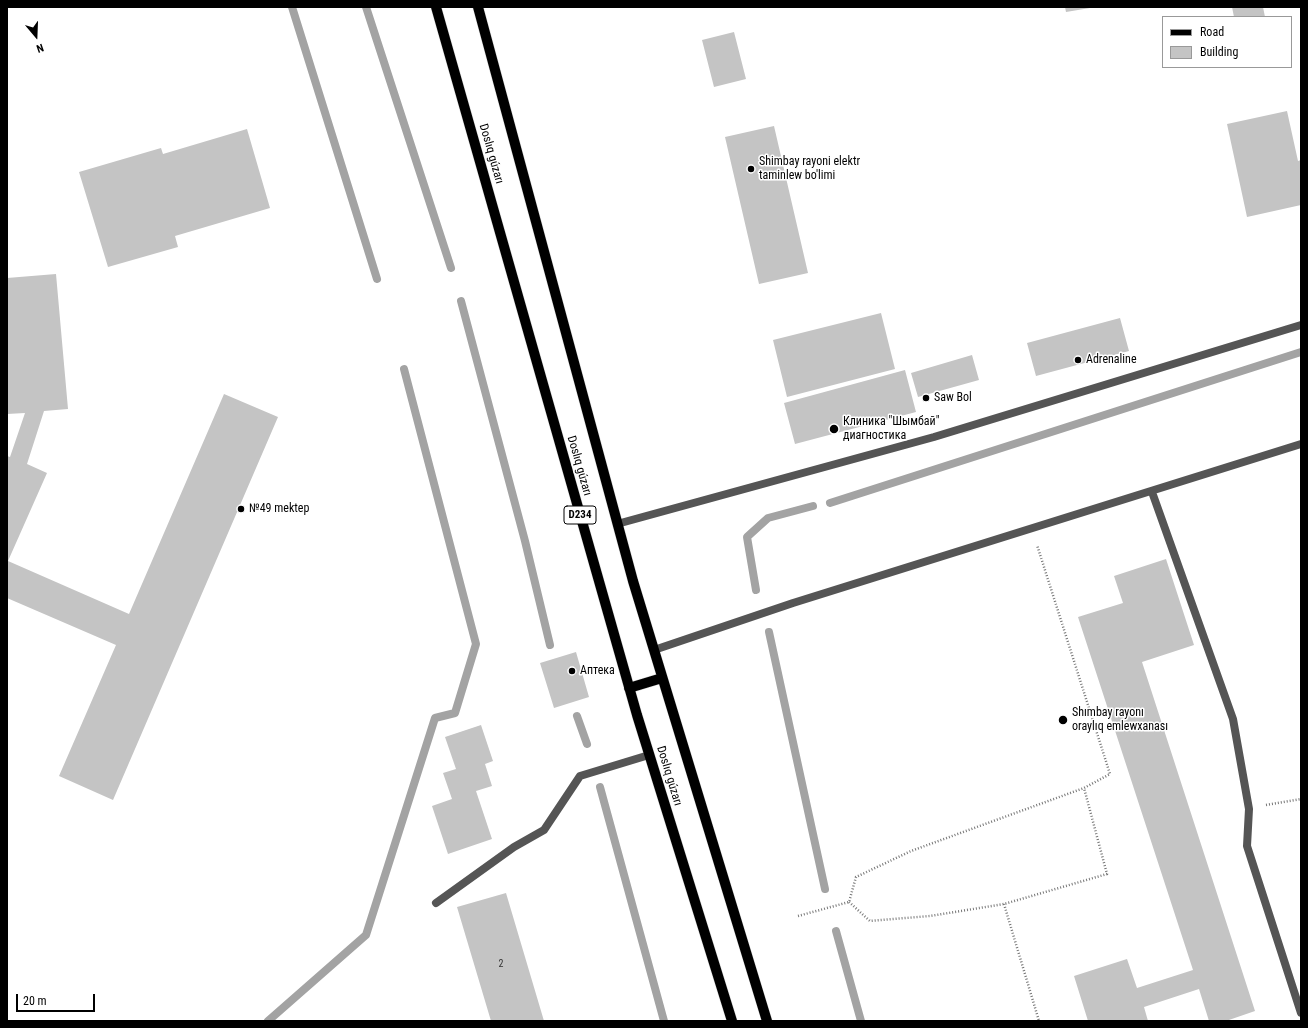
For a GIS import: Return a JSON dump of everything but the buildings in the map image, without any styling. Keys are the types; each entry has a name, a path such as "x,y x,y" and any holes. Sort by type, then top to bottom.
{"main road":[{"name":"Doslıq gúzarı","path":"436,7 629,688 732,1021"},
{"name":"Doslıq gúzarı","path":"478,7 617,524 662,678 767,1021"},
{"path":"629,688 662,678"}],"street":[{"path":"617,524 934,437 1301,325"},
{"path":"654,650 793,603 1152,492 1301,444"},
{"path":"1152,492 1233,718 1249,809 1247,846 1301,1013"},
{"path":"436,903 514,847 544,830 580,776 649,754"}],"path":[{"path":"849,902 856,877 870,870 911,851 1084,788 1110,774 1031,529"},
{"path":"849,902 870,921 930,916 1004,904 1107,874 1084,788"},
{"path":"1249,809 1301,799"},
{"path":"798,916 849,902"},
{"path":"1004,904 1039,1021"}],"waterway":[{"path":"292,7 377,279"},
{"path":"366,7 451,268"},
{"path":"461,301 525,541 550,645"},
{"path":"830,503 1301,352"},
{"path":"268,1021 366,935 435,718 455,713 476,644 404,369"},
{"path":"756,590 747,537 768,518 813,506"},
{"path":"769,632 825,889"},
{"path":"577,716 587,744"},
{"path":"600,787 664,1021"},
{"path":"836,931 861,1021"}],"place":[{"name":"Shimbay rayoni elektr taminlew bo'limi","path":"751,169"},
{"name":"Adrenaline","path":"1078,360"},
{"name":"Saw Bol","path":"926,398"},
{"name":"Клиника \"Шымбай\" диагностика","path":"834,429"},
{"name":"№49 mektep","path":"241,509"},
{"name":"Аптека","path":"572,671"},
{"name":"Shımbay rayonı oraylıq emlewxanası","path":"1063,720"}]}
